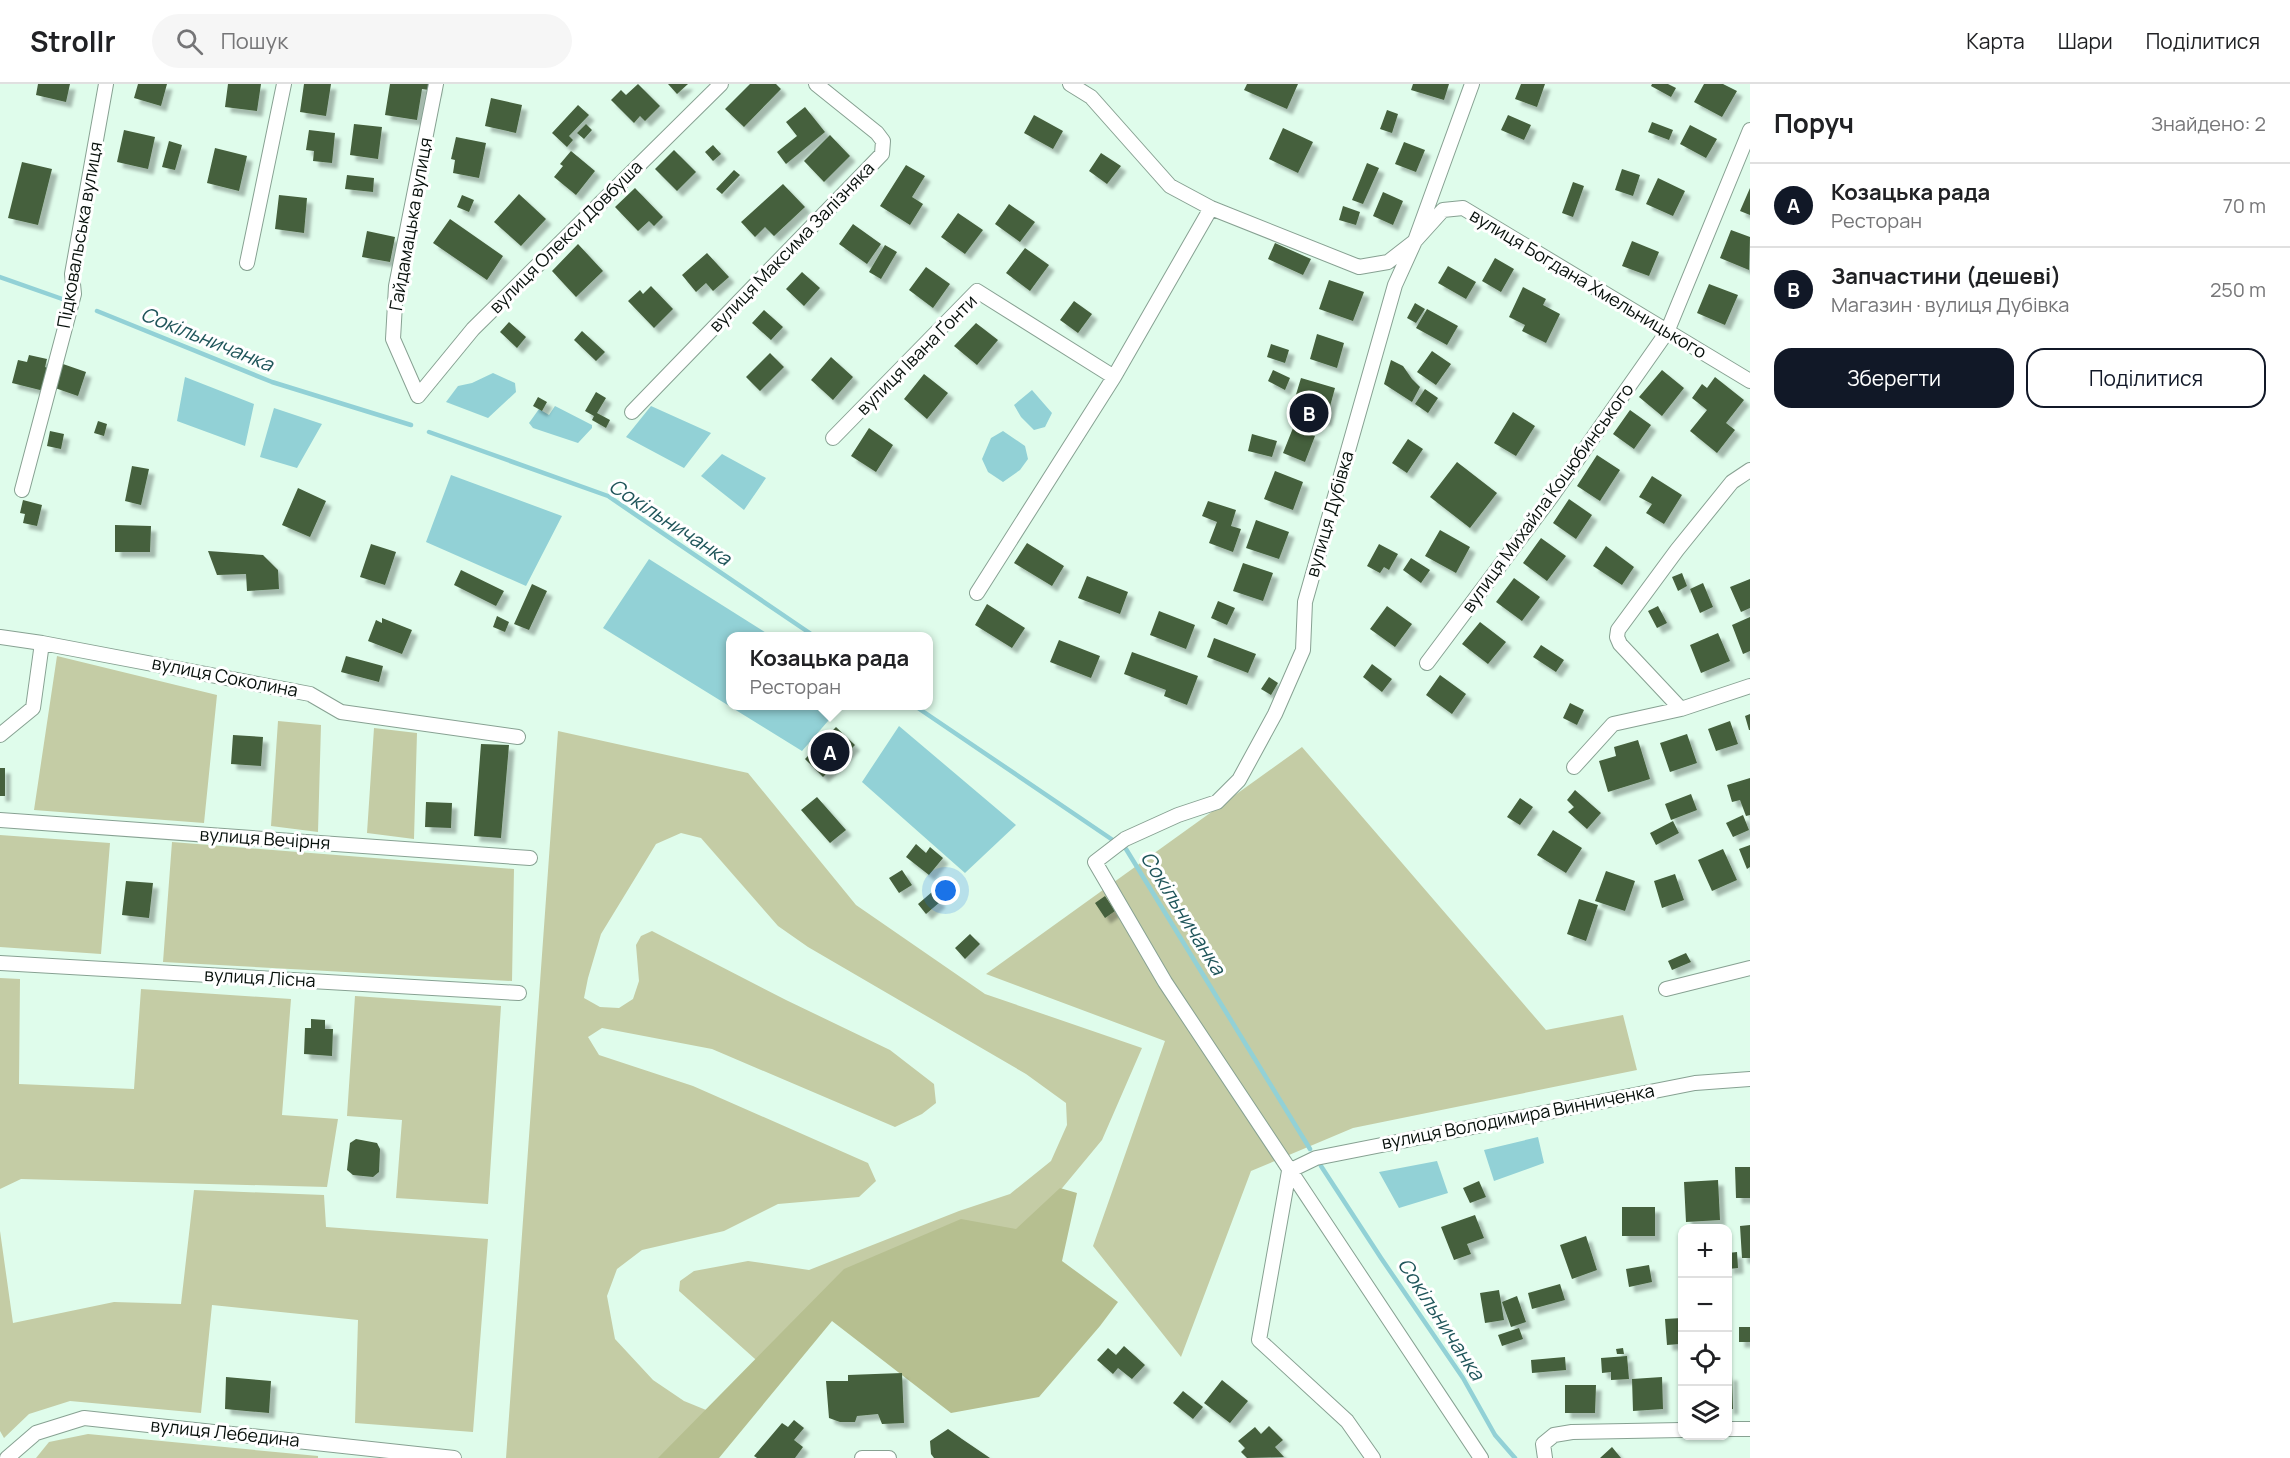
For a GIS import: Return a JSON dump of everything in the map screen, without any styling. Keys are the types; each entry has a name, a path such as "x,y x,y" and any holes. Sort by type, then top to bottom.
{"street":[{"name":"Підковальська вулиця","path":"22,490 74,294 72,274 106,84"},
{"path":"248,263 284,84"},
{"name":"Гайдамацька вулиця","path":"418,396 393,339 394,318 396,286 436,84"},
{"name":"вулиця Олекси Довбуша","path":"418,396 473,329 721,84"},
{"name":"вулиця Максима Залізняка","path":"632,412 882,154 883,141 877,133 816,84"},
{"name":"вулиця Богдана Хмельницького","path":"1070,84 1092,90 1170,186 1211,208 1359,267 1388,262 1415,241 1443,210 1463,208 1750,381"},
{"name":"вулиця Дубівка","path":"1289,1171 1165,982 1095,862 1121,842 1178,814 1217,802 1239,780 1275,714 1302,650 1305,602 1395,285 1415,241 1472,84"},
{"name":"вулиця Михайла Коцюбинського","path":"1427,663 1552,496 1667,332 1750,130"},
{"path":"976,593 1114,377 1211,208"},
{"name":"вулиця Івана Ґонти","path":"833,438 977,291 1114,377"},
{"path":"1681,709 1620,644 1617,637 1618,630 1677,550 1732,482 1750,470"},
{"name":"вулиця Соколина","path":"0,637 310,693 341,712 518,737"},
{"path":"0,735 33,708 42,643"},
{"path":"1574,767 1613,724 1681,709 1750,686"},
{"name":"вулиця Вечірня","path":"0,820 530,858"},
{"name":"вулиця Лісна","path":"0,963 519,993"},
{"path":"1666,989 1750,968"},
{"name":"вулиця Володимира Винниченка","path":"1289,1171 1316,1158 1555,1109 1695,1083 1750,1080"},
{"path":"1289,1171 1259,1340 1347,1421 1373,1458"},
{"path":"1289,1171 1481,1458"},
{"name":"вулиця Лебедина","path":"7,1458 36,1433 84,1418 454,1458"},
{"path":"1732,1429 1750,1429"},
{"path":"1545,1458 1543,1444 1554,1435 1572,1432 1678,1430"},
{"path":"0,1447 7,1458"},
{"path":"862,1458 889,1458"}],"green space":[{"path":"57,656 217,695 204,823 34,810"},
{"path":"278,721 321,725 318,832 271,826"},
{"path":"374,728 417,733 414,839 367,833"},
{"path":"558,731 748,773 856,905 985,994 1142,1048 1102,1140 1039,1216 931,1288 836,1308 703,1458 506,1458","holes":["681,833 701,838 778,926 808,947 1026,1074 1066,1103 1067,1125 1051,1161 1010,1194 959,1211 809,1270 748,1261 694,1271 680,1281 679,1291 765,1368 711,1412 684,1401 653,1380 615,1339 607,1296 617,1269 642,1250 724,1231 778,1204 859,1197 876,1181 868,1163 693,1086 599,1055 588,1037 602,1028 712,1049 895,1127 922,1114 936,1103 934,1084 890,1050 652,931 641,936 636,945 639,981 633,999 619,1008 600,1007 584,998 601,934 656,844"]},
{"path":"1302,747 1546,1030 1623,1015 1637,1070 1353,1128 1251,1171 1181,1357 1093,1246 1165,1041 986,974"},
{"path":"0,835 110,843 101,954 0,947"},
{"path":"172,842 514,869 512,981 163,962"},
{"path":"0,978 20,979 19,1084 134,1089 141,989 291,999 282,1115 338,1119 327,1187 21,1179 0,1189"},
{"path":"355,996 501,1006 488,1204 396,1198 402,1120 347,1116"},
{"path":"1060,1188 1077,1193 1062,1261 1118,1302 1039,1397 951,1413 832,1321 719,1458 658,1458 844,1269 961,1219 1016,1229"},
{"path":"194,1190 324,1195 326,1227 488,1239 473,1432 355,1423 358,1320 212,1305 201,1413 70,1401 29,1414 4,1438 0,1431 0,1231 13,1323 114,1302 181,1304"},
{"path":"88,1434 318,1456 318,1458 36,1458 49,1442"}],"water":[{"path":"493,373 515,383 516,392 488,418 446,402 458,386 472,383"},
{"path":"185,377 254,404 245,446 177,421"},
{"path":"1032,390 1052,413 1045,427 1034,430 1021,417 1014,405"},
{"path":"555,406 592,425 592,428 578,443 533,428 529,423 539,409 549,415"},
{"path":"651,406 711,433 684,468 626,437"},
{"path":"274,408 322,424 297,468 260,457"},
{"path":"1003,431 1025,446 1028,459 1020,470 1003,482 988,472 982,459 991,438"},
{"path":"722,454 766,478 744,510 701,476"},
{"path":"451,475 562,516 526,586 426,542"},
{"path":"649,559 765,632 726,632 726,704 603,628"},
{"path":"736,710 838,710 802,751"},
{"path":"899,726 1016,825 965,873 862,782"},
{"path":"1538,1137 1544,1163 1494,1181 1484,1150"},
{"path":"1437,1161 1448,1193 1399,1208 1379,1172"}],"building":[{"path":"38,84 70,84 66,102 36,95"},
{"path":"138,84 167,84 161,106 134,98"},
{"path":"228,84 261,84 257,111 225,107"},
{"path":"304,84 331,84 326,116 300,112"},
{"path":"390,84 436,84 435,91 422,89 417,120 385,115"},
{"path":"638,84 660,106 645,121 640,116 634,123 611,100 621,90 626,95"},
{"path":"668,84 688,84 677,94"},
{"path":"750,84 776,84 781,89 744,127 725,109"},
{"path":"1247,84 1298,84 1287,109 1244,90"},
{"path":"1413,84 1449,84 1444,100 1411,90"},
{"path":"1521,84 1545,84 1537,107 1515,99"},
{"path":"1652,84 1668,84 1676,88 1671,97 1651,86"},
{"path":"1704,84 1723,84 1737,91 1722,117 1694,102"},
{"path":"491,98 522,105 516,133 485,126"},
{"path":"578,105 589,115 569,136 573,140 567,147 552,133"},
{"path":"805,107 825,132 786,164 777,152 797,136 786,122"},
{"path":"1387,110 1398,114 1392,133 1380,129"},
{"path":"1034,115 1063,131 1053,149 1024,133"},
{"path":"1508,115 1531,125 1524,140 1501,130"},
{"path":"1652,122 1673,130 1669,140 1648,132"},
{"path":"354,124 382,127 378,159 350,155"},
{"path":"586,124 592,130 584,139 577,133"},
{"path":"1690,125 1717,139 1706,158 1680,144"},
{"path":"1283,128 1313,142 1298,173 1269,159"},
{"path":"124,130 155,137 148,169 117,162"},
{"path":"309,130 335,133 332,163 313,161 314,151 306,150"},
{"path":"830,135 850,156 824,182 804,161"},
{"path":"456,137 486,143 479,178 453,173 455,160 451,159"},
{"path":"169,141 182,145 175,170 162,167"},
{"path":"1404,142 1425,150 1416,172 1395,164"},
{"path":"713,145 721,154 713,161 705,152"},
{"path":"215,148 247,156 239,191 207,183"},
{"path":"674,150 696,172 677,191 655,169"},
{"path":"571,151 595,171 576,195 554,177 563,166 560,164"},
{"path":"1101,153 1121,166 1107,184 1089,171"},
{"path":"22,162 52,169 38,225 8,218"},
{"path":"1367,163 1379,168 1363,204 1352,200"},
{"path":"906,165 925,176 912,197 923,204 910,225 880,206"},
{"path":"1622,169 1640,175 1633,196 1615,190"},
{"path":"734,170 740,175 722,194 716,189"},
{"path":"347,175 374,178 373,192 345,189"},
{"path":"1658,178 1685,191 1673,216 1646,204"},
{"path":"1573,182 1584,186 1573,217 1562,213"},
{"path":"783,184 805,207 774,236 765,227 755,237 741,222"},
{"path":"635,188 663,217 654,226 649,221 638,231 615,207"},
{"path":"1750,188 1750,215 1740,211"},
{"path":"1383,192 1403,201 1393,225 1373,216"},
{"path":"519,194 546,219 521,246 494,222"},
{"path":"279,195 307,198 304,233 275,229"},
{"path":"462,195 474,200 469,212 457,207"},
{"path":"1009,204 1035,222 1020,242 995,224"},
{"path":"1343,206 1360,212 1356,225 1339,220"},
{"path":"958,213 983,230 965,254 941,237"},
{"path":"450,219 503,256 487,280 433,243"},
{"path":"853,224 881,244 867,264 839,244"},
{"path":"1731,230 1750,237 1749,270 1720,258"},
{"path":"367,231 395,237 390,262 362,257"},
{"path":"1632,241 1659,252 1649,276 1622,266"},
{"path":"1275,243 1311,259 1303,275 1268,259"},
{"path":"578,244 603,271 576,297 552,271"},
{"path":"885,245 897,252 881,279 869,272"},
{"path":"1025,248 1049,265 1030,291 1006,273"},
{"path":"707,253 729,277 713,291 706,283 696,292 682,275"},
{"path":"1495,258 1514,269 1501,292 1482,281"},
{"path":"1448,266 1476,282 1466,299 1438,283"},
{"path":"926,267 950,284 933,308 909,290"},
{"path":"802,272 820,288 804,306 786,289"},
{"path":"1329,280 1364,292 1353,321 1319,309"},
{"path":"1709,284 1738,295 1725,325 1697,313"},
{"path":"651,286 673,309 654,328 628,301 640,290 643,294"},
{"path":"1523,287 1546,299 1543,305 1560,314 1546,343 1522,331 1525,325 1509,317"},
{"path":"1074,301 1092,314 1078,333 1060,320"},
{"path":"1415,303 1425,309 1416,323 1407,318"},
{"path":"1427,309 1458,326 1447,345 1416,328"},
{"path":"764,310 783,327 771,340 752,323"},
{"path":"509,322 526,337 517,348 500,332"},
{"path":"976,323 998,340 977,365 954,346"},
{"path":"582,331 605,352 596,361 574,340"},
{"path":"1317,334 1344,343 1337,368 1310,359"},
{"path":"1271,344 1289,350 1285,363 1267,357"},
{"path":"1432,351 1451,364 1436,385 1417,372"},
{"path":"770,353 784,367 760,391 746,377"},
{"path":"29,355 47,359 45,367 50,369 44,391 12,383 18,360 27,362"},
{"path":"831,357 853,377 833,400 811,380"},
{"path":"1391,360 1403,366 1420,387 1412,402 1384,384"},
{"path":"63,364 86,372 78,396 55,388"},
{"path":"1273,370 1290,378 1285,390 1268,381"},
{"path":"1662,370 1684,388 1662,416 1639,397"},
{"path":"924,374 948,393 927,419 904,399"},
{"path":"1715,377 1744,400 1726,423 1735,430 1717,453 1690,431 1707,410 1692,398 1702,384 1707,388"},
{"path":"1301,378 1335,388 1326,421 1291,411"},
{"path":"1425,389 1438,398 1428,413 1415,404"},
{"path":"596,392 606,398 597,413 610,420 606,428 592,420 594,416 585,411"},
{"path":"538,397 547,402 542,411 533,406"},
{"path":"1630,410 1651,425 1634,449 1613,434"},
{"path":"1513,412 1535,426 1516,456 1494,443"},
{"path":"98,421 107,424 104,436 94,433"},
{"path":"869,428 893,445 876,472 851,456"},
{"path":"1293,428 1315,436 1305,462 1283,453"},
{"path":"50,431 64,434 61,449 47,446"},
{"path":"1252,434 1277,441 1272,457 1248,451"},
{"path":"1408,439 1423,449 1407,473 1392,463"},
{"path":"1597,455 1620,470 1600,501 1577,486"},
{"path":"1457,462 1497,493 1470,528 1430,497"},
{"path":"132,466 149,469 141,505 125,501"},
{"path":"1275,471 1303,482 1293,510 1264,499"},
{"path":"1652,476 1682,495 1664,524 1646,513 1652,504 1639,497"},
{"path":"298,488 326,501 310,537 282,525"},
{"path":"1569,499 1592,515 1576,539 1553,523"},
{"path":"23,500 42,505 37,526 23,523 25,514 20,513"},
{"path":"1208,501 1236,510 1231,526 1241,529 1233,552 1209,543 1217,522 1202,516"},
{"path":"1256,520 1289,532 1279,559 1246,548"},
{"path":"115,525 151,526 150,552 115,552"},
{"path":"1440,530 1470,547 1456,573 1425,556"},
{"path":"1541,538 1566,556 1547,581 1523,563"},
{"path":"1027,543 1064,566 1052,586 1014,563"},
{"path":"371,544 396,552 385,585 360,577"},
{"path":"1379,544 1398,554 1389,570 1384,567 1380,573 1367,566"},
{"path":"1606,546 1634,567 1622,585 1593,566"},
{"path":"208,551 263,555 278,570 279,589 247,591 246,574 217,575"},
{"path":"1411,558 1430,570 1421,583 1403,570"},
{"path":"1243,563 1273,573 1263,601 1233,591"},
{"path":"461,570 504,591 496,606 454,585"},
{"path":"1682,573 1687,586 1678,591 1672,577"},
{"path":"1087,576 1128,592 1120,614 1078,598"},
{"path":"1514,578 1540,597 1522,621 1496,602"},
{"path":"1750,579 1750,608 1741,612 1730,587"},
{"path":"1703,583 1713,607 1700,613 1690,589"},
{"path":"532,584 547,591 529,630 514,624"},
{"path":"1218,601 1235,608 1227,625 1211,618"},
{"path":"987,604 1025,628 1012,648 975,625"},
{"path":"1387,606 1412,624 1395,647 1370,629"},
{"path":"1658,606 1667,623 1657,628 1648,611"},
{"path":"1159,611 1195,625 1186,649 1150,635"},
{"path":"497,616 509,622 505,632 493,627"},
{"path":"1750,617 1750,651 1743,654 1732,625"},
{"path":"382,618 412,630 402,654 368,641 376,620 382,623"},
{"path":"1480,622 1506,642 1488,664 1462,644"},
{"path":"1718,633 1730,661 1701,673 1690,645"},
{"path":"1214,638 1256,654 1248,673 1207,657"},
{"path":"1059,640 1100,656 1091,678 1050,662"},
{"path":"1541,645 1564,660 1556,672 1533,657"},
{"path":"1132,652 1198,676 1187,705 1164,696 1166,690 1124,674"},
{"path":"346,656 383,666 379,682 341,672"},
{"path":"1372,664 1392,679 1382,692 1363,677"},
{"path":"1440,675 1466,694 1452,714 1426,695"},
{"path":"1269,677 1278,683 1271,695 1261,689"},
{"path":"1570,703 1584,710 1577,725 1563,718"},
{"path":"1750,714 1750,730 1749,730 1745,716"},
{"path":"1730,721 1738,744 1716,751 1708,729"},
{"path":"836,727 855,745 823,777 805,759"},
{"path":"1687,734 1697,763 1670,772 1660,743"},
{"path":"233,735 263,737 261,766 231,764"},
{"path":"1638,740 1650,779 1608,792 1599,761 1616,756 1614,747"},
{"path":"481,744 509,745 501,838 474,836"},
{"path":"0,768 5,768 5,796 0,796"},
{"path":"1750,778 1750,815 1746,816 1740,800 1732,802 1727,785"},
{"path":"1575,790 1601,813 1587,829 1568,812 1574,807 1567,800"},
{"path":"1691,794 1697,810 1671,820 1665,804"},
{"path":"817,797 846,830 830,843 801,810"},
{"path":"1520,798 1533,807 1520,825 1507,817"},
{"path":"426,802 452,803 451,828 425,827"},
{"path":"1743,815 1749,830 1733,837 1726,823"},
{"path":"1673,821 1679,833 1656,845 1650,833"},
{"path":"1553,830 1582,848 1566,873 1537,855"},
{"path":"916,844 926,853 930,847 943,858 929,875 906,857"},
{"path":"1750,845 1750,867 1747,869 1739,849"},
{"path":"1723,849 1737,880 1712,891 1698,860"},
{"path":"902,870 912,885 899,893 889,878"},
{"path":"1606,871 1635,881 1625,911 1595,901"},
{"path":"1675,874 1684,900 1662,908 1654,881"},
{"path":"126,881 153,883 149,918 122,915"},
{"path":"932,892 940,902 926,914 918,904"},
{"path":"1105,896 1115,911 1105,918 1095,903"},
{"path":"1579,899 1598,905 1586,941 1567,934"},
{"path":"970,934 980,944 965,959 955,948"},
{"path":"1686,953 1691,962 1672,970 1668,961"},
{"path":"311,1019 325,1020 325,1029 333,1029 332,1056 304,1054 305,1028 311,1028"},
{"path":"356,1139 377,1143 380,1149 379,1172 373,1177 353,1175 347,1170 350,1143"},
{"path":"1735,1167 1750,1167 1750,1198 1736,1198"},
{"path":"1718,1180 1720,1220 1686,1222 1684,1182"},
{"path":"1479,1181 1486,1197 1470,1203 1463,1188"},
{"path":"1622,1207 1655,1207 1655,1236 1622,1236"},
{"path":"1475,1215 1484,1238 1467,1244 1471,1254 1454,1260 1441,1227"},
{"path":"1750,1225 1750,1258 1742,1258 1740,1226"},
{"path":"1586,1236 1597,1270 1572,1279 1560,1245"},
{"path":"1737,1252 1738,1268 1732,1269 1732,1253"},
{"path":"1649,1265 1652,1282 1629,1287 1626,1269"},
{"path":"1560,1284 1565,1300 1532,1309 1528,1293"},
{"path":"1499,1290 1504,1320 1485,1323 1480,1293"},
{"path":"1517,1296 1526,1322 1511,1327 1502,1302"},
{"path":"1678,1318 1678,1344 1667,1345 1665,1319"},
{"path":"1739,1327 1750,1327 1750,1342 1739,1342"},
{"path":"1519,1328 1523,1339 1502,1346 1498,1335"},
{"path":"1124,1346 1145,1365 1132,1379 1118,1368 1113,1374 1097,1360 1108,1348 1116,1355"},
{"path":"1623,1348 1624,1354 1617,1354 1616,1349"},
{"path":"1627,1356 1629,1379 1611,1380 1611,1372 1602,1373 1601,1358"},
{"path":"1565,1357 1566,1370 1532,1373 1531,1360"},
{"path":"902,1373 904,1423 882,1424 878,1414 857,1416 855,1422 840,1422 829,1418 826,1381 848,1381 848,1375"},
{"path":"226,1377 271,1381 269,1413 225,1409"},
{"path":"1662,1377 1663,1409 1633,1411 1632,1379"},
{"path":"1222,1380 1248,1401 1230,1423 1204,1403"},
{"path":"1565,1385 1596,1385 1595,1413 1565,1413"},
{"path":"1183,1391 1203,1407 1193,1419 1173,1403"},
{"path":"794,1420 804,1428 794,1440 803,1447 795,1458 757,1458 754,1456 782,1423 788,1427"},
{"path":"1269,1426 1283,1440 1275,1447 1284,1457 1247,1458 1241,1452 1245,1448 1238,1441 1255,1427 1261,1434"},
{"path":"948,1429 990,1458 934,1458 931,1454 930,1441"},
{"path":"1612,1447 1621,1458 1600,1458"}],"waterway":[{"name":"Сокільничанка","path":"0,277 68,301"},
{"name":"Сокільничанка","path":"97,311 272,382 411,425"},
{"name":"Сокільничанка","path":"429,432 608,496 808,632"},
{"name":"Сокільничанка","path":"921,710 1126,849 1310,1149"},
{"name":"Сокільничанка","path":"1321,1166 1463,1378 1495,1435 1515,1458"}],"place":[{"name":"Запчастини (дешеві)","path":"1309,413"},
{"name":"Козацька рада","path":"830,752"}]}
